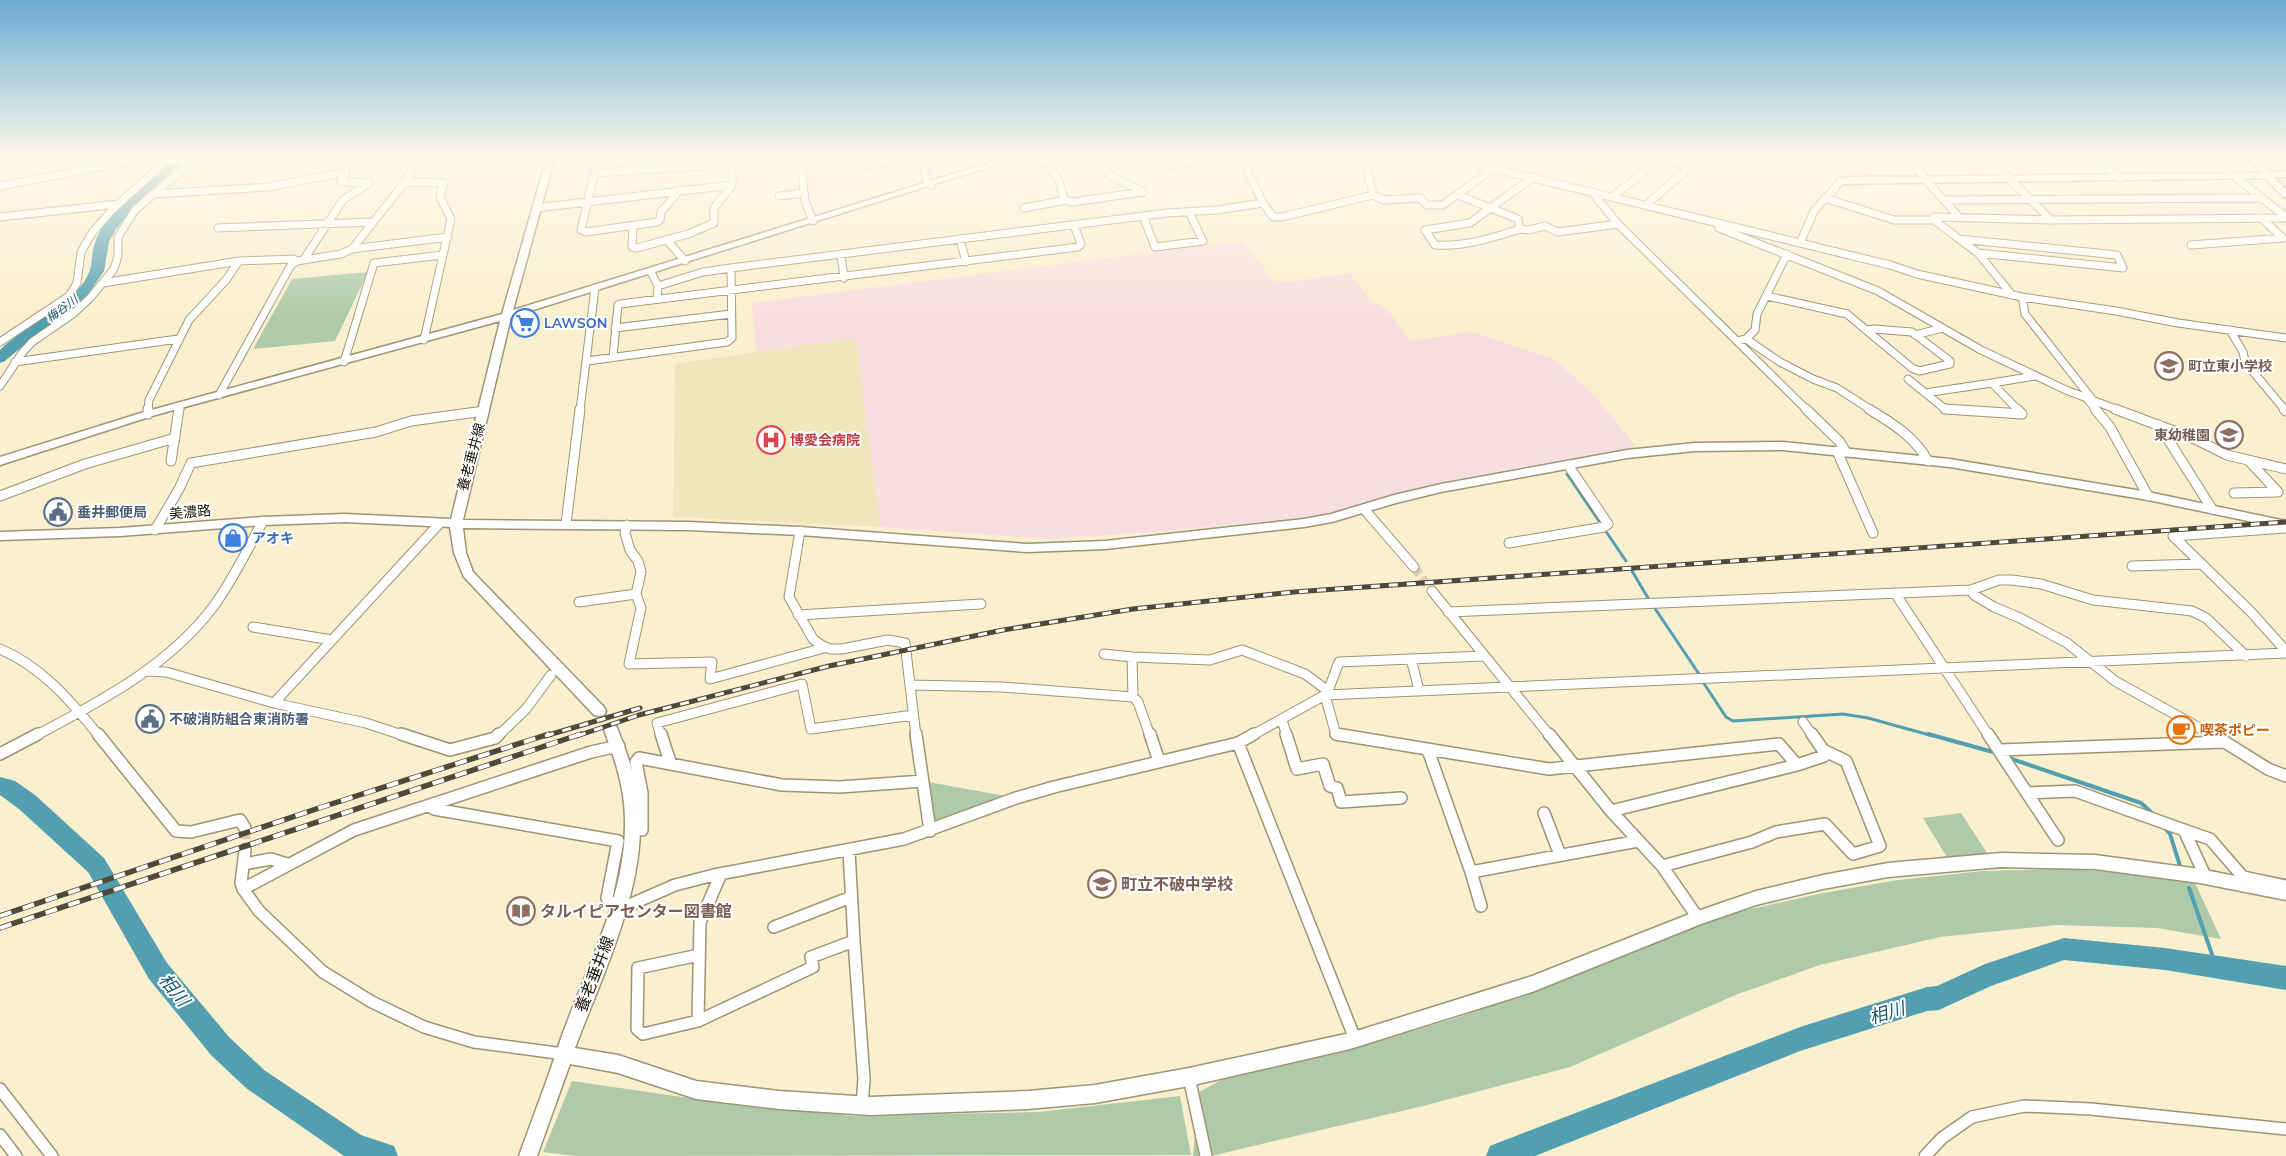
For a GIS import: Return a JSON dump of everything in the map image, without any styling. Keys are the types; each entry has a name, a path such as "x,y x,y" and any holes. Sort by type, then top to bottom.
{"street":[{"path":"0,217 55,211"},
{"path":"1,341 69,296 78,286 82,248 112,211"},
{"path":"0,386 15,362 32,342 74,312 104,283 114,269 118,256 118,236 134,211"},
{"path":"219,395 291,265 301,260 335,211"},
{"path":"352,249 381,211"},
{"path":"424,340 448,238 451,219 448,211"},
{"name":"養老垂井線","path":"535,211 500,339 456,524 460,553 468,574 599,711"},
{"path":"586,211 581,230 586,232 633,226 660,220 661,211"},
{"path":"633,226 632,247 637,248 688,234 714,223 714,211"},
{"path":"809,211 813,221"},
{"path":"0,461 148,414 424,340 846,211"},
{"path":"658,286 703,272 731,268 1142,216 1197,211"},
{"path":"1269,211 1273,217 1282,217 1307,211"},
{"path":"1486,211 1470,223 1425,230 1436,245 1443,247 1481,240 1520,229 1529,230 1540,226 1545,226 1558,232 1618,224"},
{"path":"1498,211 1518,219 1520,229"},
{"path":"1607,211 1618,224 1840,442 1841,452 1873,533"},
{"path":"1670,211 1917,274 2012,295 2286,338"},
{"path":"1800,243 1814,211"},
{"path":"1865,211 1894,220 1934,220 1978,253 2012,295"},
{"path":"1954,211 1958,216"},
{"path":"2041,211 2051,220"},
{"path":"1142,216 1155,247 1203,242 1188,212"},
{"path":"1934,220 1934,217 1938,216 2051,220 2286,218"},
{"path":"1698,218 1878,291 1981,350 2035,376 2159,425 2227,455 2286,469"},
{"path":"2191,245 2283,238 2261,218"},
{"path":"218,228 372,222"},
{"path":"613,357 618,305 1078,247 1081,244 1074,225"},
{"path":"104,283 239,261 301,260 342,254 352,249 448,238"},
{"path":"960,239 966,262"},
{"path":"1959,239 2117,254 2123,268 1978,253"},
{"path":"667,240 685,261"},
{"path":"842,254 844,278"},
{"path":"1737,341 1746,339 1755,330 1759,307 1767,296 1787,254"},
{"path":"344,362 374,263 443,255"},
{"path":"148,414 149,400 189,320 226,280 239,261"},
{"path":"587,361 726,342 732,338 731,268"},
{"path":"651,272 658,286 657,299"},
{"path":"566,524 595,288"},
{"path":"1767,296 1847,314 1866,330 1912,368 1919,371 1950,364 1950,361 1912,332 1874,328 1866,330"},
{"path":"2022,297 2025,314 2110,427 2148,496"},
{"path":"616,328 731,314"},
{"path":"1915,334 1943,328"},
{"path":"2230,330 2244,352 2245,362 2286,411"},
{"path":"15,362 178,339"},
{"path":"1746,339 1780,362 1812,379 1836,388 1897,427 1919,445 1928,461"},
{"path":"1925,393 2035,376"},
{"path":"1908,380 1945,409 2022,414 1992,383"},
{"path":"171,461 179,406"},
{"path":"155,530 179,489 191,463 376,432 410,420 484,411"},
{"path":"2159,425 2212,509"},
{"path":"0,496 85,464 175,438"},
{"name":"美濃路","path":"0,536 155,530 263,520 345,518 439,524 519,526 566,524 627,525 800,531 974,545 1028,548 1068,547 1146,542 1304,523 1441,488 1627,454 1695,447 1783,446 1928,461 2017,473 2148,496 2286,527"},
{"path":"2234,493 2278,492 2249,460"},
{"path":"1508,543 1604,527 1608,524 1568,465"},
{"path":"1364,509 1414,567"},
{"path":"0,754 76,714 146,671 180,643 205,617 223,592 263,520"},
{"path":"274,703 439,524"},
{"path":"627,525 625,533 630,550 638,561 641,572 636,594 641,608 629,664 712,662 710,679 824,648"},
{"path":"2286,527 2173,536 2251,612 2286,652"},
{"path":"800,531 789,597 798,616 815,642 824,648 836,651 887,640 901,640 905,643 913,715 930,831"},
{"path":"2132,566 2202,564"},
{"path":"1448,612 1971,590 1999,580 2012,580 2041,584 2100,601 2192,611 2206,618 2246,656"},
{"path":"1971,590 1974,595 1994,607 2067,643 2088,662 2115,681 2268,768 2286,776"},
{"path":"1432,591 1611,811 1662,866 1698,918"},
{"path":"1895,593 2058,840"},
{"path":"579,602 636,594"},
{"path":"798,616 981,604"},
{"path":"253,627 332,640"},
{"path":"0,649 19,657 34,667 176,831 184,834 229,820 240,820 245,828"},
{"path":"1104,654 1210,660 1242,650 1275,660 1306,674 1326,693 1336,736 1549,769 1779,744 1797,765"},
{"path":"429,806 434,809 618,842 607,898 618,910 675,885 721,874 849,851 930,831 1016,798 1238,743 1282,720 1326,693 2246,656 2286,652"},
{"path":"1326,693 1339,662 1484,656"},
{"path":"1132,657 1133,697"},
{"path":"1411,659 1418,690"},
{"path":"146,671 166,672 274,703 366,723 450,750 495,738 526,709 550,676"},
{"path":"670,762 657,723 802,684 812,729 913,715"},
{"path":"910,685 1002,687 1133,697 1138,702 1159,762"},
{"path":"1282,720 1297,769 1323,764 1330,786 1337,788 1341,802 1401,798"},
{"path":"1611,811 1797,765 1824,756 1823,750 1803,722"},
{"name":"養老垂井線","path":"528,1156 618,910 625,882 633,828 630,784 619,746 611,730"},
{"path":"2000,750 2224,742"},
{"path":"1238,743 1355,1039"},
{"path":"243,889 354,830 591,752 619,746"},
{"path":"1428,750 1481,906"},
{"path":"1662,866 1752,842 1776,832 1825,824 1853,854 1880,846 1846,761 1823,750"},
{"path":"642,830 642,793 636,762 639,758 670,762 782,784 840,787 923,780"},
{"path":"2028,793 2075,791 2210,839 2242,877 2286,886"},
{"path":"1544,813 1560,855"},
{"path":"2184,830 2206,878"},
{"path":"1471,872 1638,841"},
{"path":"245,850 241,883 243,889 259,911 323,972 372,1002 424,1027 474,1042 564,1054 618,1064 696,1090 779,1100 862,1106 1008,1101 1191,1084 1355,1039 1532,984 1698,918 1756,898 1822,882 1888,870 2001,860 2095,862 2206,878 2286,893"},
{"path":"849,851 864,1079 862,1106"},
{"path":"244,864 257,859 282,860 287,864"},
{"path":"698,1021 700,922 721,874"},
{"path":"774,927 851,897"},
{"path":"699,955 638,968 637,1029 643,1034 698,1021 814,967 811,957 854,941"},
{"path":"1191,1084 1206,1156"},
{"path":"0,1089 52,1156"},
{"path":"1925,1156 1942,1138 1972,1117 2024,1106 2091,1109 2286,1129"},
{"path":"0,1135 16,1156"}],"shaded area":[{"path":"1241,241 1275,284 1350,273 1371,301 1389,311 1409,341 1473,332 1556,360 1596,397 1636,447 1461,478 1386,496 1328,515 1165,531 1049,539 881,527 855,338 756,352 752,303"},
{"name":"博愛会病院","path":"855,338 881,527 673,517 675,364"}],"green space":[{"path":"368,272 335,341 253,349 292,279"},
{"path":"923,781 1016,798 930,831"},
{"path":"1961,813 1989,856 1948,859 1923,818"},
{"path":"2061,869 2140,873 2195,883 2221,939 2157,928 2056,925 1940,937 1820,965 1738,994 1570,1067 1423,1106 1211,1156 1193,1156 1199,1092 1225,1078 1350,1050 1459,1017 1534,990 1674,932 1732,913 1823,893 1898,880 1983,871"},
{"path":"572,1081 682,1097 852,1116 1039,1112 1180,1096 1191,1155 576,1156 543,1152"}],"waterway":[{"name":"梅谷川","path":"0,358 9,349 69,306 92,281 100,262 103,239 123,211"},
{"path":"1567,474 1599,521"},
{"path":"1607,533 1626,561"},
{"path":"1632,571 1648,598"},
{"path":"1654,607 1699,674"},
{"path":"1703,682 1726,717 1733,721 1843,714 1868,718 1933,736"},
{"path":"1928,734 1993,752"},
{"path":"2009,758 2141,803 2151,812"},
{"name":"相川","path":"0,786 7,787 27,802 96,865 158,971 220,1046 255,1079 354,1146 384,1156"},
{"path":"2164,827 2170,834 2181,869"},
{"path":"2189,888 2216,966"},
{"name":"相川","path":"1500,1156 1800,1039 1927,999 1939,998 1985,976 2064,949 2165,959 2286,978"}],"tunnel":[{"path":"1414,567 1432,591"},
{"path":"599,711 611,730"},
{"path":"245,828 245,850"}],"railway":[{"path":"577,736 639,715 829,666 1003,630 1133,609 1294,592 2286,522"},
{"path":"545,736 640,708"},
{"path":"0,916 319,808 549,734"},
{"path":"0,928 581,734"}],"place":[{"name":"LAWSON","path":"525,323"},
{"name":"町立東小学校","path":"2169,366"},
{"name":"東幼稚園","path":"2229,435"},
{"name":"博愛会病院","path":"771,440"},
{"name":"垂井郵便局","path":"58,512"},
{"name":"アオキ","path":"233,538"},
{"name":"不破消防組合東消防署","path":"150,719"},
{"name":"喫茶ポピー","path":"2181,730"},
{"name":"町立不破中学校","path":"1102,884"},
{"name":"タルイピアセンター図書館","path":"521,911"}]}
